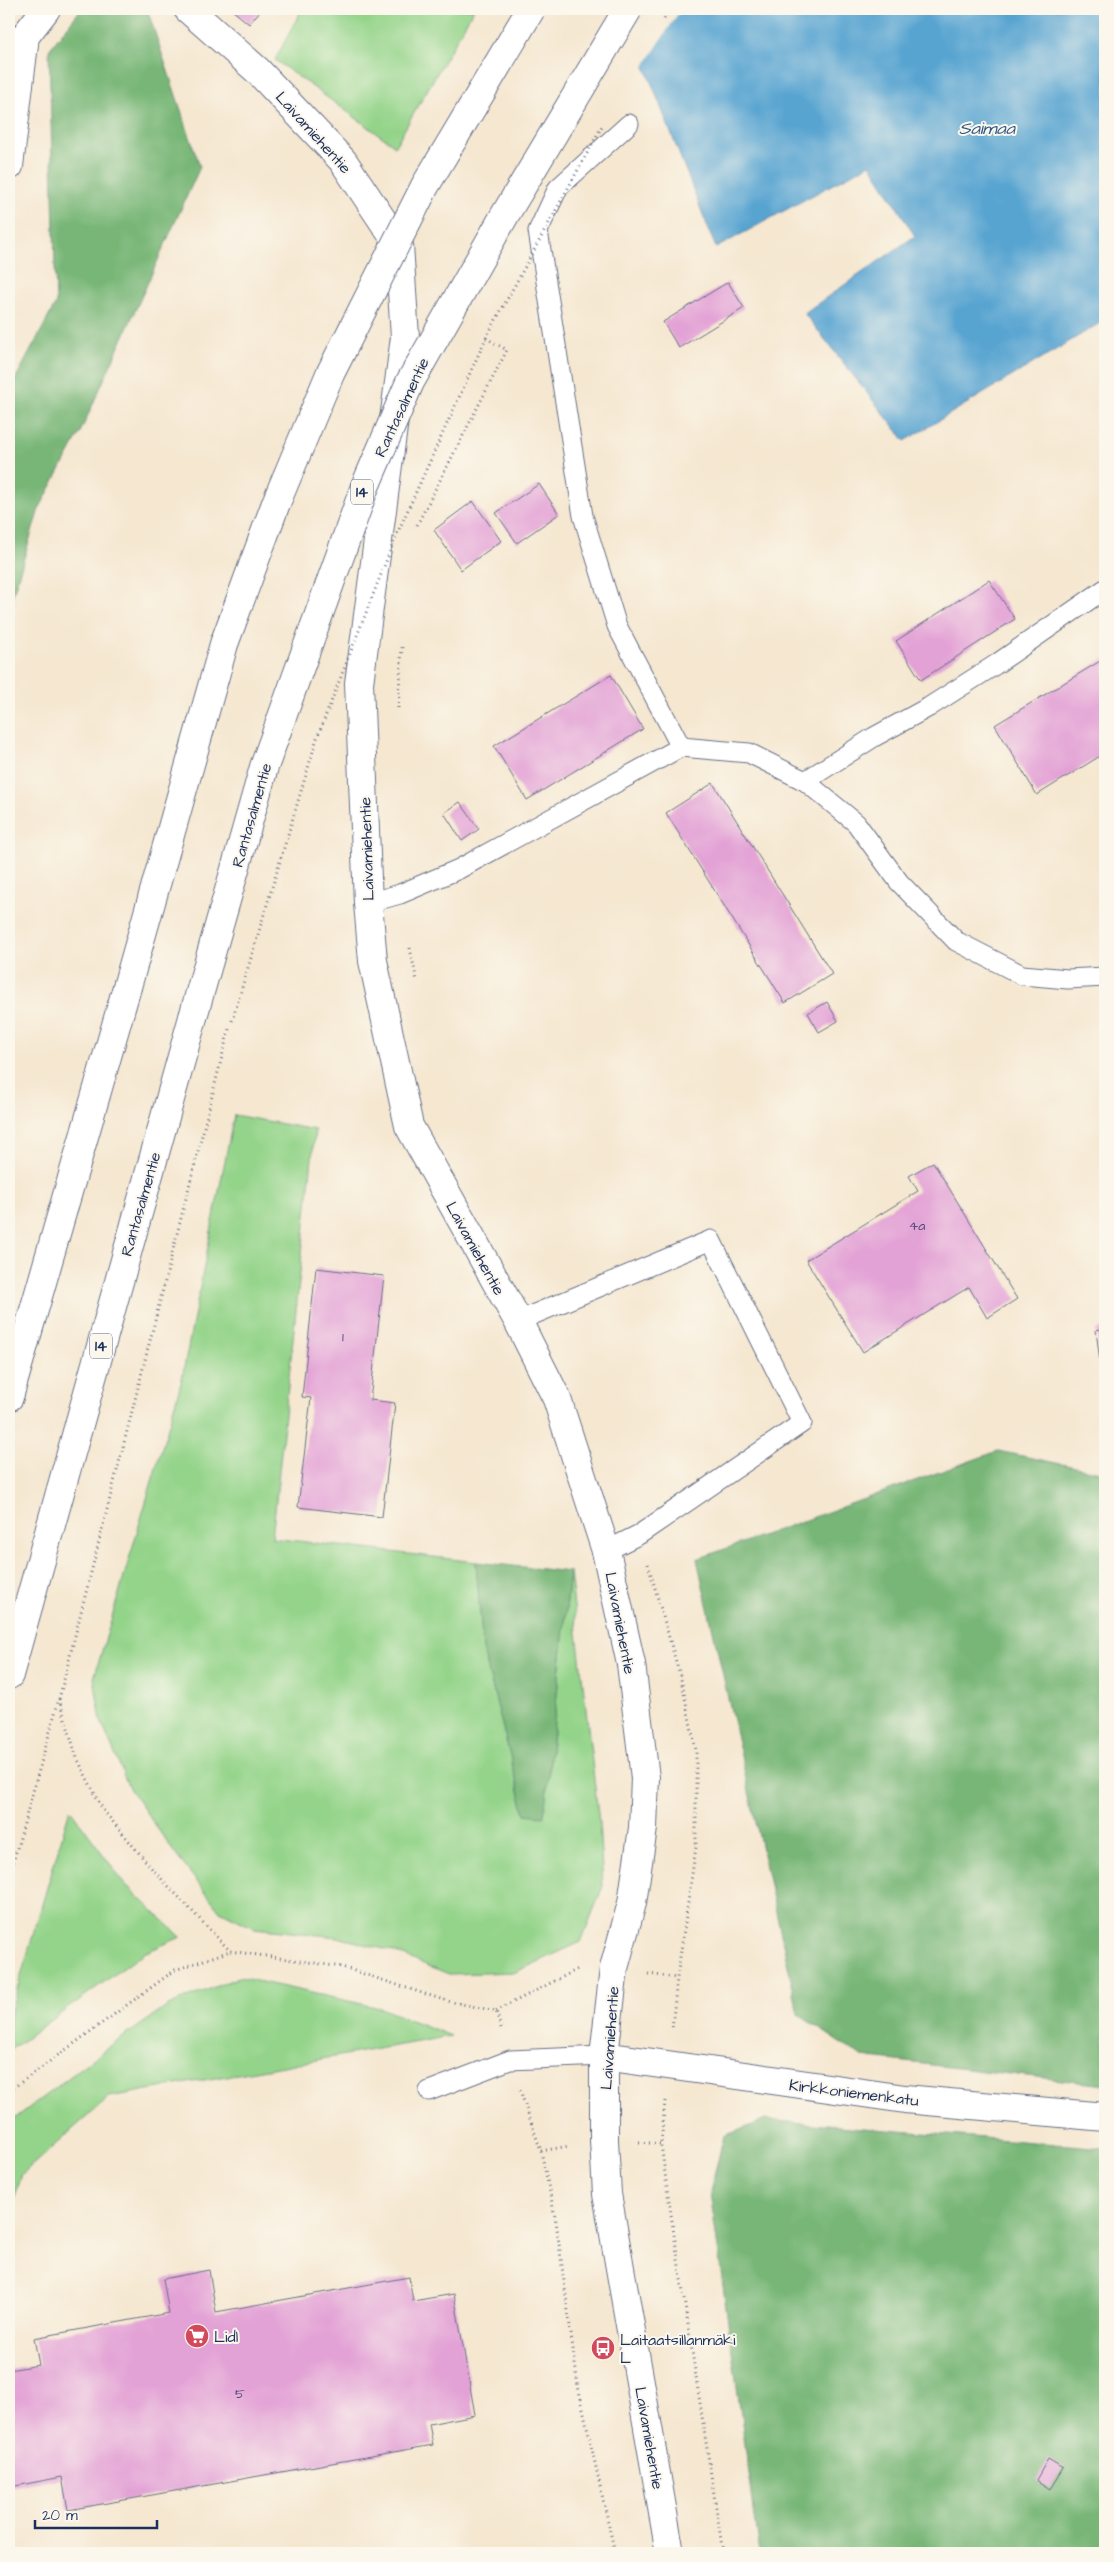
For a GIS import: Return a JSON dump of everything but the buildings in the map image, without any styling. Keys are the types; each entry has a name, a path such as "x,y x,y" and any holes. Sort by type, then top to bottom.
{"main road":[{"path":"9,166 25,36 46,9"},
{"name":"Laivamiehentie","path":"188,9 258,71 344,161 399,245 405,337 359,683 368,903 373,961 409,1126 518,1321 557,1399 606,1551 631,1664 645,1778 643,1828 632,1903 614,1968 604,2056 604,2140 608,2194 670,2553"},
{"path":"9,1397 224,644 276,503 330,374 425,186 531,9"},
{"name":"Rantasalmentie","path":"9,1675 264,767 371,471 410,382 506,213 628,9"},
{"name":"Kirkkoniemenkatu","path":"604,2056 905,2099 1105,2117"}],"lane":[{"path":"629,124 558,188 538,231 583,516 617,626 681,747"},
{"path":"805,780 874,737 929,707 1105,589"},
{"path":"368,903 400,894 459,869 681,747 749,753 805,780 856,823 899,882 956,941 1022,975 1068,979 1105,977"},
{"path":"518,1321 711,1240 802,1422 640,1534 606,1551"},
{"path":"429,2091 510,2060 604,2056"}],"path":[{"path":"660,24 670,9"},
{"path":"9,1877 59,1698 230,1026 317,738 396,536 486,338 606,119"},
{"path":"414,532 506,350 486,338"},
{"path":"398,710 403,640"},
{"path":"400,894 418,988"},
{"path":"640,1534 681,1679 696,1750 696,1846 676,1978 661,2144 723,2553"},
{"path":"59,1698 77,1758 103,1810 154,1870 230,1951"},
{"path":"9,2091 175,1970 230,1951 342,1967 447,2001 496,2011 510,2060 541,2151 556,2221 578,2386 615,2553"}],"green space":[{"path":"81,9 147,9 200,167 79,435 39,509 9,607 9,391 56,303 49,50"},
{"path":"302,9 474,9 395,146 275,60"},
{"path":"234,1115 315,1130 272,1538 476,1562 483,1650 525,1814 544,1815 570,1572 599,1822 603,1886 581,1942 516,1972 449,1974 388,1950 337,1937 254,1928 220,1911 176,1855 129,1788 101,1721 94,1678 181,1383"},
{"path":"998,1451 1105,1473 1105,2085 862,2057 799,2015 697,1559"},
{"path":"476,1562 570,1572 544,1816 525,1814 483,1650"},
{"path":"70,1809 124,1883 181,1937 144,1953 9,2051 9,2017"},
{"path":"239,1977 380,2008 451,2036 109,2097 22,2174 9,2216 9,2123 106,2049 168,2006"},
{"path":"766,2120 1105,2148 1105,2553 760,2553 710,2192 724,2136"}],"water":[{"name":"Saimaa","path":"599,9 1105,9 1105,320 905,441 804,313 915,236 870,164 716,248 635,41"}],"pier":[{"path":"597,9 681,9 643,68 633,42"}],"place":[{"name":"Lidl","path":"197,2336"},
{"name":"Laitaatsillanmäki L","path":"603,2348"}]}
